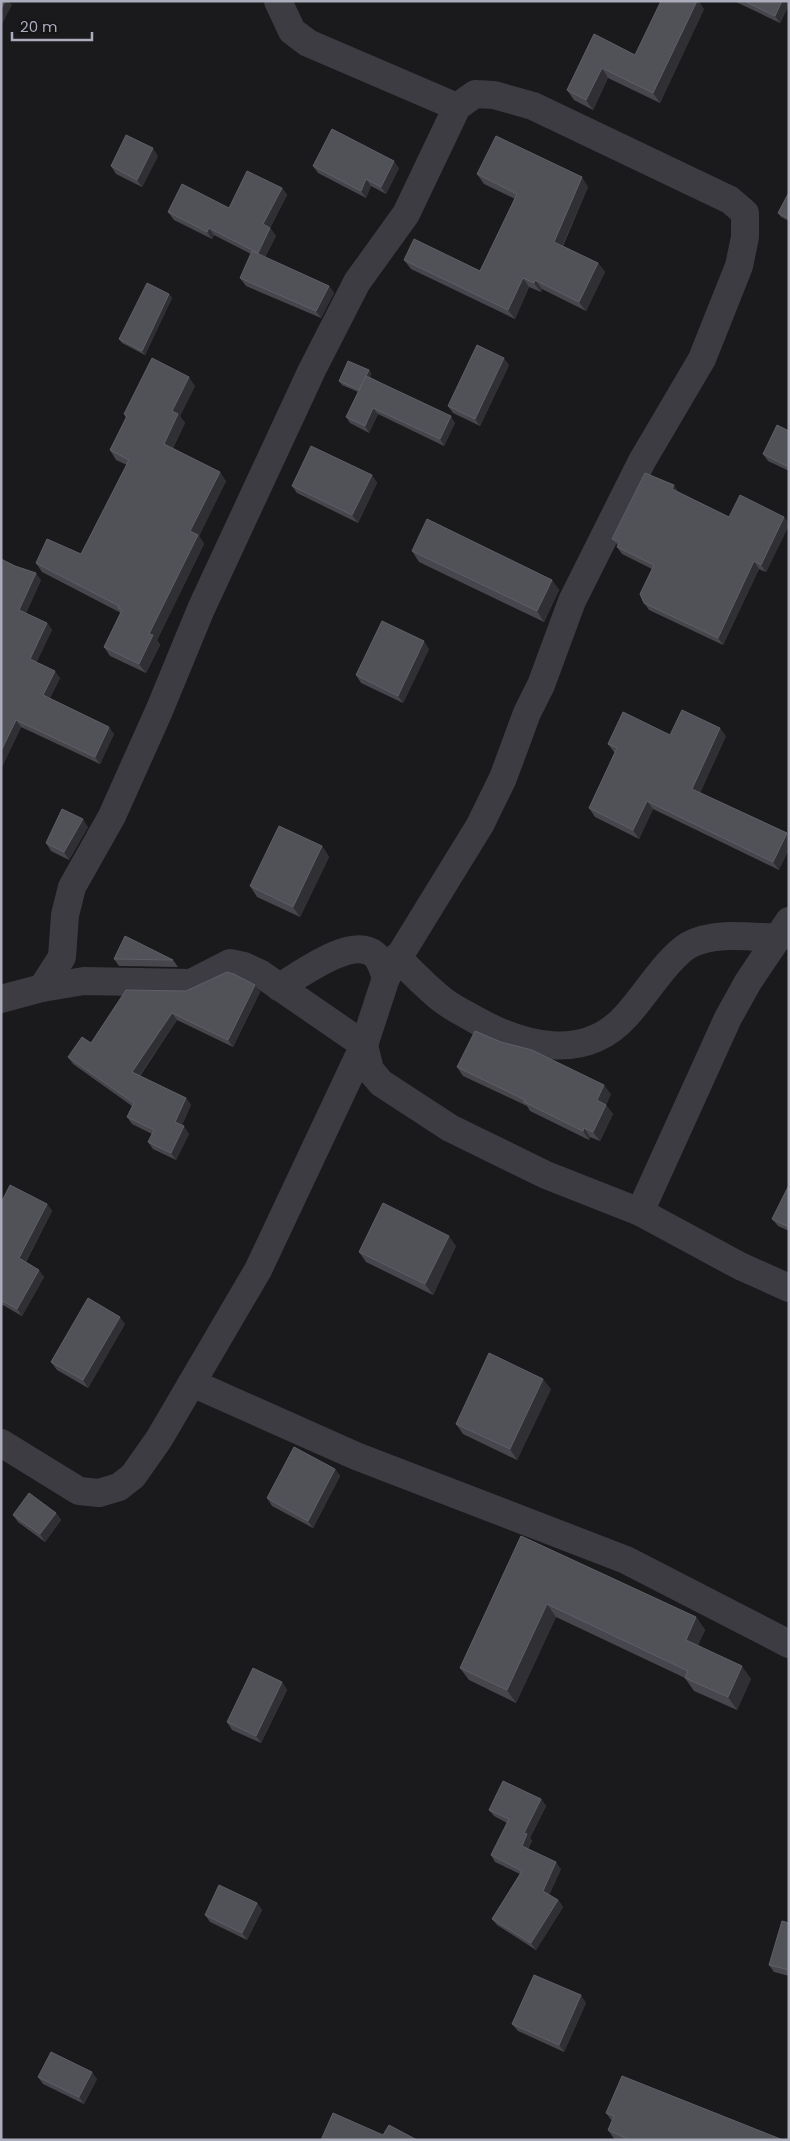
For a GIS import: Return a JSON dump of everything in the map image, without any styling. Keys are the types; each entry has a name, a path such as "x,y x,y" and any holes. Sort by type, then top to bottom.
{"street":[{"path":"278,1 292,31 308,43 457,107"},
{"path":"1,1443 54,1478 79,1491 99,1493 119,1487 133,1476 160,1439 258,1270 364,1045 391,968 428,913 480,825 502,778 527,712 542,685 572,601 642,461 702,359 739,266 745,237 745,213 730,200 533,106 494,95 475,94 457,107 406,214 357,282 259,482 112,816 72,887 65,915 62,957 42,988"},
{"path":"279,987 346,950 360,949 373,953 379,960 391,968 494,1030 538,1045 573,1046 601,1037 626,1018 661,973 689,946 718,937 784,929"},
{"path":"640,1212 728,1018 748,982 784,929"},
{"path":"62,957 84,980"},
{"path":"1,999 42,988 84,980 191,982 230,963 244,966 279,987 364,1045 370,1070 381,1083 450,1128 546,1175 640,1212 740,1266 789,1288"},
{"path":"192,1383 356,1456 626,1560 789,1644"}],"building":[{"path":"1,1 5,1 1,9"},
{"path":"661,1 697,1 653,93 602,68 586,100 567,90 594,34 635,55"},
{"path":"744,1 782,1 775,16"},
{"path":"332,129 394,161 381,187 366,179 361,191 313,166"},
{"path":"126,135 153,148 137,180 111,166"},
{"path":"496,136 582,177 554,242 598,263 579,302 535,280 534,283 523,278 508,310 404,260 414,239 480,271 517,194 477,174"},
{"path":"247,171 282,188 263,224 270,228 258,253 209,228 207,232 168,212 182,184 229,208"},
{"path":"789,194 789,219 778,213"},
{"path":"252,251 329,286 316,311 240,278"},
{"path":"147,283 169,294 142,351 119,339"},
{"path":"477,345 504,358 475,419 448,406"},
{"path":"152,358 189,377 172,411 178,414 164,444 220,472 190,531 198,535 149,634 153,635 139,664 104,647 122,610 118,608 119,606 36,563 47,539 81,554 129,460 110,450 127,416 124,414"},
{"path":"348,361 369,370 359,390 339,381"},
{"path":"366,376 451,416 440,439 373,408 365,426 346,417"},
{"path":"777,425 789,431 789,467 763,454"},
{"path":"311,446 372,475 352,515 292,486"},
{"path":"645,473 674,485 672,489 729,517 740,495 784,517 761,565 754,561 718,638 644,603 640,594 654,565 617,547 620,542 612,539"},
{"path":"427,519 552,580 537,611 412,551"},
{"path":"1,559 36,573 19,610 47,623 30,659 55,671 43,695 109,727 95,757 16,720 1,751"},
{"path":"382,621 424,641 398,696 356,675"},
{"path":"682,710 720,728 692,789 787,833 773,862 647,801 633,830 589,808 617,748 608,744 623,712 670,735"},
{"path":"62,809 83,819 64,852 46,843"},
{"path":"279,826 322,846 293,907 250,886"},
{"path":"125,936 173,960 114,959"},
{"path":"227,972 255,985 228,1040 172,1013 132,1072 186,1098 175,1122 184,1126 171,1153 148,1142 154,1130 127,1117 134,1103 68,1057 82,1037 91,1043 126,990 186,991"},
{"path":"475,1031 501,1042 532,1050 604,1085 597,1100 606,1105 593,1132 584,1128 583,1131 457,1067"},
{"path":"10,1185 47,1204 19,1258 39,1270 17,1309 1,1300 1,1203"},
{"path":"789,1185 789,1227 772,1219"},
{"path":"383,1203 449,1236 425,1284 359,1252"},
{"path":"88,1298 120,1317 83,1380 51,1362"},
{"path":"489,1353 543,1379 510,1449 456,1424"},
{"path":"294,1447 335,1469 308,1521 267,1498"},
{"path":"29,1493 56,1513 40,1534 13,1515"},
{"path":"521,1536 696,1617 686,1640 742,1666 728,1697 685,1678 688,1671 547,1604 507,1690 460,1668"},
{"path":"253,1668 282,1682 256,1736 227,1722"},
{"path":"503,1781 541,1799 524,1833 527,1834 522,1846 556,1862 543,1891 558,1900 531,1943 492,1919 522,1871 491,1855 509,1819 489,1810"},
{"path":"219,1885 257,1903 242,1933 205,1915"},
{"path":"782,1921 789,1923 789,1970 769,1965"},
{"path":"534,1975 581,1995 559,2045 512,2024"},
{"path":"51,2052 92,2072 79,2097 38,2077"},
{"path":"622,2076 783,2140 630,2140 608,2130 614,2116 606,2113"},
{"path":"333,2113 383,2135 389,2125 417,2140 321,2140"}]}
